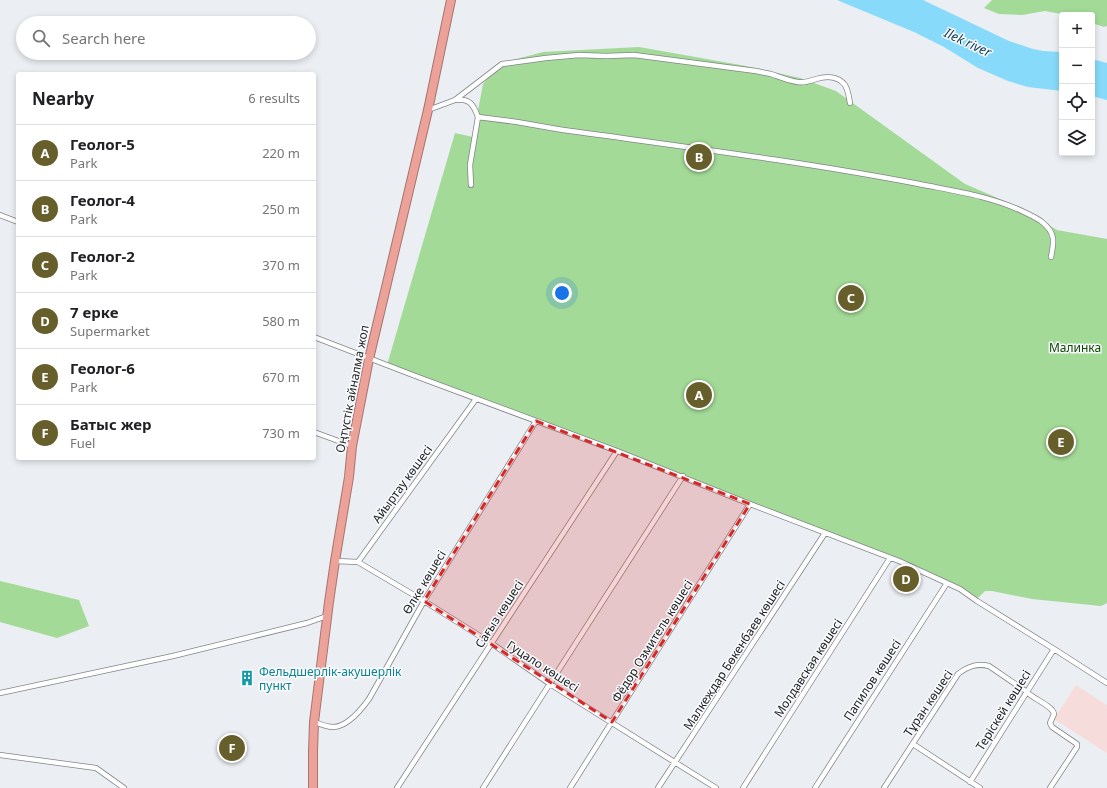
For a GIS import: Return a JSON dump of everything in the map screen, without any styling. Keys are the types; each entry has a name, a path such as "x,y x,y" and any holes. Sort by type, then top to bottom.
{"highway":[{"name":"Оңтүстік айналма жол","path":"313,788 314,722 327,616 349,477 352,446 369,359 428,110 451,0"}],"street":[{"path":"455,100 502,64 579,55 634,55 756,71 772,74 790,81 810,82 826,77 833,78 839,80 845,85 850,103"},
{"path":"428,110 455,100 463,99 469,102 475,109 478,117 470,165 472,185"},
{"path":"478,117 517,122 572,132 817,165 981,197 1012,206 1042,222 1053,235 1054,242 1051,257"},
{"path":"0,215 16,221"},
{"path":"316,338 683,476 947,582 1107,684"},
{"name":"Айыртау көшесі","path":"358,562 476,399"},
{"name":"Өлке көшесі","path":"314,722 329,727 339,726 353,718 362,710 370,699 424,601 536,421"},
{"path":"316,433 352,446"},
{"name":"Сағыз көшесі","path":"397,788 617,451"},
{"path":"483,788 683,476"},
{"name":"Фёдор Озмитель көшесі","path":"570,788 750,504"},
{"name":"Малкеждар Бөкенбаев көшесі","path":"658,788 826,534"},
{"name":"Молдавская көшесі","path":"743,788 890,558"},
{"path":"335,561 358,562"},
{"name":"Гуцало көшесі","path":"358,562 491,643 550,684 716,788"},
{"name":"Папилов көшесі","path":"815,788 947,582"},
{"path":"0,693 173,656 307,623 327,616"},
{"name":"Теріскей көшесі","path":"970,782 1054,649"},
{"name":"Тұран көшесі","path":"884,788 958,674 967,667 976,665 989,666 1053,710 1054,714 1050,723 1052,727 1077,744 1077,747 1050,788"},
{"path":"913,744 980,788"},
{"path":"0,755 96,768 124,788"}],"highlighted area":[{"path":"536,421 750,504 612,722 424,601"}],"shaded area":[{"path":"1076,685 1107,705 1107,753 1054,719"}],"green space":[{"path":"992,0 1107,0 1107,26 1104,27 1095,24 1095,12 1059,12 1059,14 1045,11 1022,15 999,14 984,8"},
{"name":"Малинка","path":"639,47 746,66 800,78 836,91 965,184 1016,206 1057,230 1107,239 1107,603 1101,606 1032,599 992,591 985,591 978,598 952,583 387,365 455,133 473,137 483,84 501,63 543,52"},
{"path":"0,581 79,600 89,626 57,638 0,622"}],"water":[{"name":"Ilek river","path":"837,0 923,0 1009,41 1033,49 1059,52 1059,91 1028,87 1008,81 978,68 944,47 914,32"},
{"path":"1095,60 1107,63 1107,100 1095,97"}],"place":[{"name":"Геолог-4","path":"699,157"},
{"name":"Геолог-2","path":"851,298"},
{"name":"Геолог-5","path":"699,395"},
{"name":"Геолог-6","path":"1061,442"},
{"name":"7 ерке","path":"906,579"},
{"name":"Фельдшерлік-акушерлік пункт","path":"247,678"},
{"name":"Батыс жер","path":"232,748"}]}
